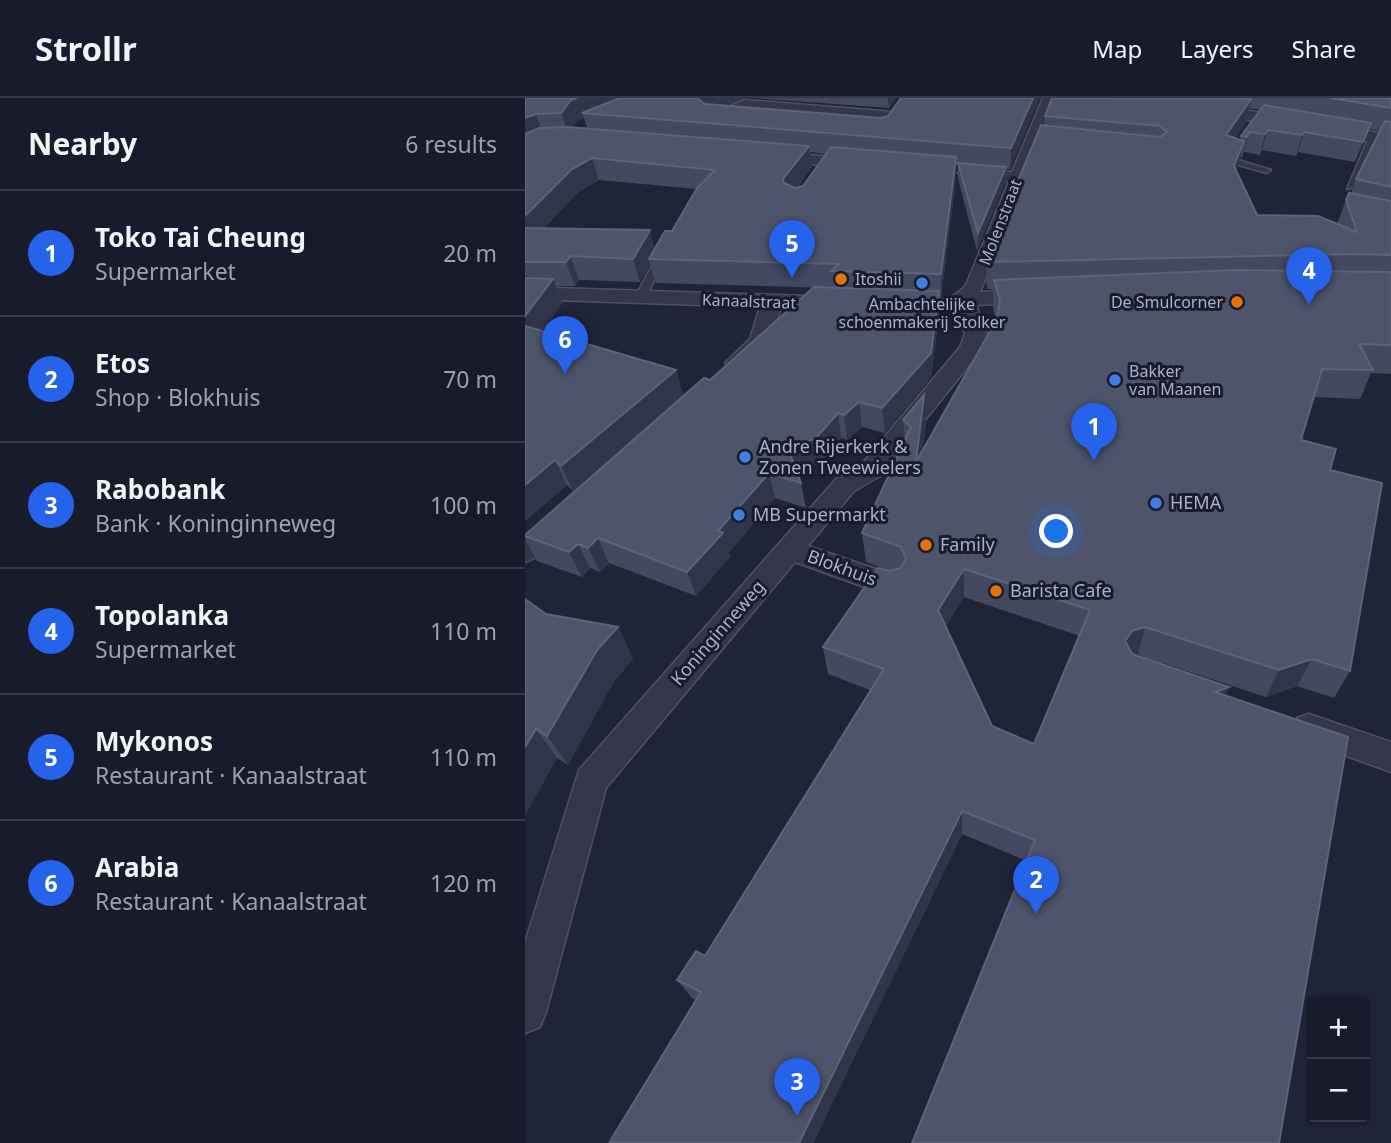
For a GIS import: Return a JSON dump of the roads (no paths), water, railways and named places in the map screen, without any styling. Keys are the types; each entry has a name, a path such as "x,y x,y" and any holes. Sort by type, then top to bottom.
{"street":[{"name":"Molenstraat","path":"965,299 975,286 1017,177 1037,144 1051,98"},
{"path":"1148,98 1254,121 1391,140"},
{"path":"749,121 709,118 745,104 898,110 883,131"},
{"path":"759,156 848,160 872,165"},
{"path":"813,182 828,161"},
{"path":"951,172 1017,177"},
{"name":"Kanaalstraat","path":"525,293 854,304"},
{"path":"881,305 949,307 965,299 1060,295"},
{"name":"Koninginneweg","path":"525,1012 536,929 591,781 845,485 871,470 970,349 977,334 969,318 965,299"},
{"path":"719,377 760,342 772,302"},
{"path":"525,552 574,508"},
{"name":"Blokhuis","path":"791,550 892,586"},
{"path":"1280,718 1391,757"}],"lane":[{"path":"1350,187 1373,137"},
{"path":"1235,148 1227,159 1267,170"},
{"path":"641,296 666,249"}],"place":[{"name":"Mykonos","path":"792,278"},
{"name":"Itoshii","path":"841,279"},
{"name":"Ambachtelijke schoenmakerij Stolker","path":"922,283"},
{"name":"De Smulcorner","path":"1237,302"},
{"name":"Topolanka","path":"1309,305"},
{"name":"Arabia","path":"565,374"},
{"name":"Bakker van Maanen","path":"1115,380"},
{"name":"Andre Rijerkerk & Zonen Tweewielers","path":"745,457"},
{"name":"Toko Tai Cheung","path":"1094,461"},
{"name":"HEMA","path":"1156,503"},
{"name":"MB Supermarkt","path":"739,515"},
{"name":"Family","path":"926,545"},
{"name":"Barista Cafe","path":"996,591"},
{"name":"Etos","path":"1036,914"},
{"name":"Rabobank","path":"797,1116"}]}
